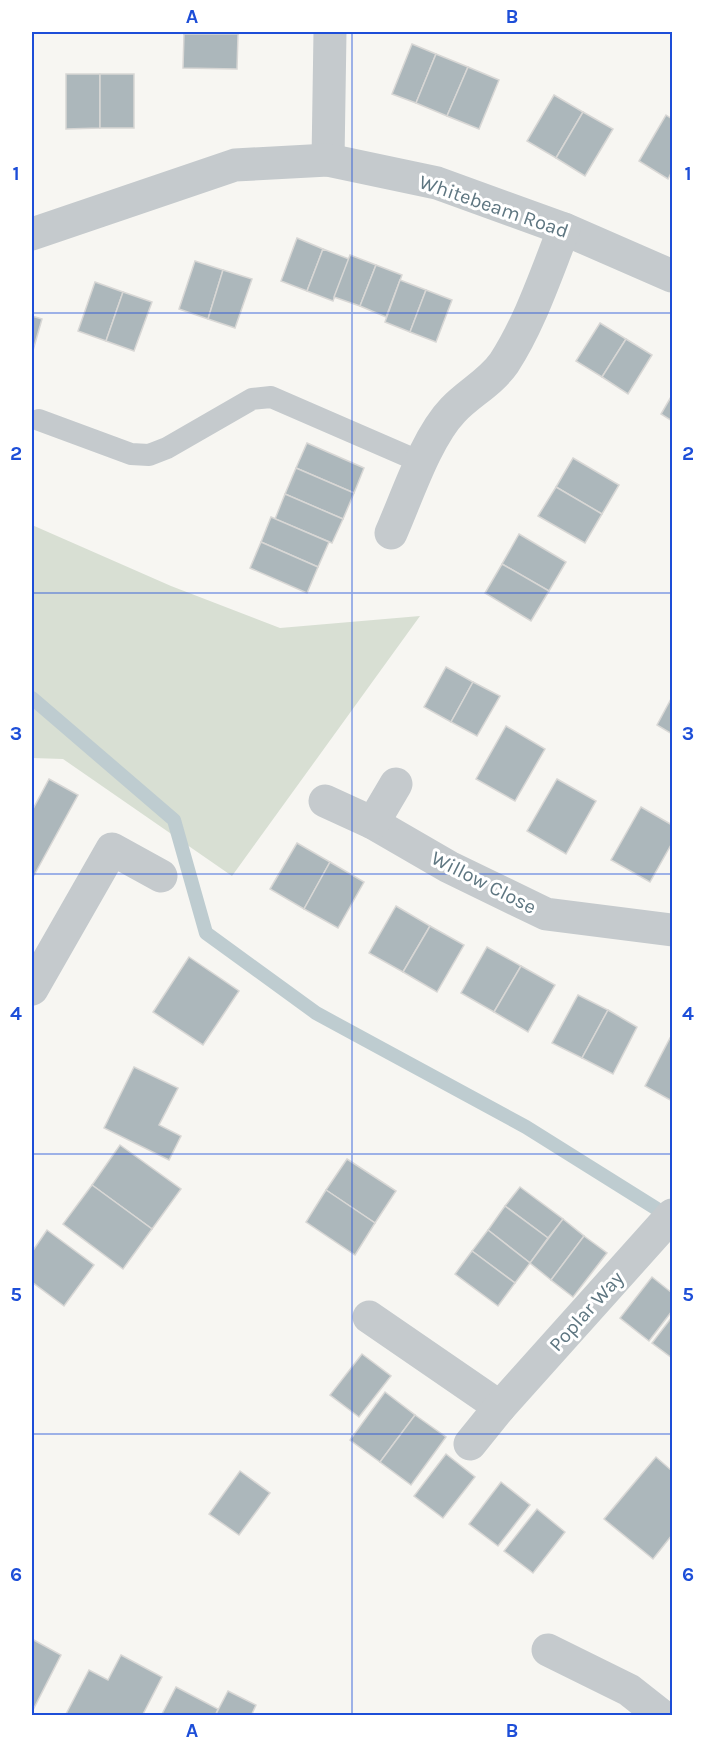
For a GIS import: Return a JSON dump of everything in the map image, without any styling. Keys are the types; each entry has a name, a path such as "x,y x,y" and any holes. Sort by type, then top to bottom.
{"street":[{"path":"327,160 330,32"},
{"name":"Whitebeam Road","path":"32,234 235,165 327,160 437,183 564,229 672,276"},
{"path":"392,533 436,433 453,410 480,389 502,367 519,339 564,229"},
{"path":"374,823 396,784"},
{"name":"Willow Close","path":"325,801 374,823 449,867 546,914 672,930"},
{"path":"32,988 112,849 161,876"},
{"name":"Poplar Way","path":"470,1444 500,1407 672,1215"},
{"path":"369,1317 500,1407"},
{"path":"548,1650 629,1690 662,1716"}],"lane":[{"path":"39,420 131,454 149,454 167,448 252,399 271,397 423,463"}],"shaded area":[{"path":"32,525 171,586 280,628 420,616 232,876 63,759 32,758"}],"building":[{"path":"184,32 238,32 238,34 184,34"},
{"path":"184,34 238,34 237,69 183,68"},
{"path":"412,44 436,54 416,103 392,94"},
{"path":"436,54 468,67 447,116 416,103"},
{"path":"468,67 499,80 479,129 447,116"},
{"path":"66,74 100,74 100,128 66,129"},
{"path":"100,74 134,74 134,128 100,128"},
{"path":"554,95 583,112 556,158 527,141"},
{"path":"583,112 613,129 585,176 556,158"},
{"path":"666,115 672,119 672,171 668,179 639,161"},
{"path":"297,238 323,249 307,291 281,281"},
{"path":"323,249 349,259 333,301 307,291"},
{"path":"350,255 376,265 360,306 334,297"},
{"path":"195,261 223,270 208,319 179,309"},
{"path":"376,265 402,275 386,317 360,306"},
{"path":"223,270 252,279 235,328 208,319"},
{"path":"400,280 426,290 410,332 385,322"},
{"path":"95,282 123,292 106,341 78,331"},
{"path":"426,290 452,300 436,342 410,332"},
{"path":"123,292 152,302 134,351 106,341"},
{"path":"32,316 42,319 32,354"},
{"path":"600,323 626,339 602,377 576,361"},
{"path":"626,339 652,355 628,394 602,377"},
{"path":"672,395 672,421 661,414"},
{"path":"307,443 364,468 354,493 296,468"},
{"path":"573,458 619,485 602,514 556,487"},
{"path":"296,468 354,493 343,519 285,494"},
{"path":"556,487 602,514 585,543 538,516"},
{"path":"285,494 343,519 332,543 275,519"},
{"path":"271,517 329,542 318,567 261,542"},
{"path":"519,534 566,562 549,591 502,564"},
{"path":"261,542 318,567 307,593 250,568"},
{"path":"502,564 549,591 531,621 485,593"},
{"path":"446,667 473,682 451,722 424,707"},
{"path":"473,682 500,696 477,736 451,722"},
{"path":"672,697 672,734 657,725"},
{"path":"506,726 545,749 515,801 476,779"},
{"path":"49,779 78,795 32,879 32,811"},
{"path":"557,779 596,801 566,854 527,831"},
{"path":"641,807 672,825 672,843 650,882 611,860"},
{"path":"297,843 330,862 304,909 270,889"},
{"path":"330,862 364,882 338,928 304,909"},
{"path":"396,906 430,926 403,972 369,953"},
{"path":"430,926 464,945 437,992 403,972"},
{"path":"487,947 521,966 494,1012 461,993"},
{"path":"189,957 239,991 203,1045 153,1012"},
{"path":"521,966 555,985 528,1032 494,1012"},
{"path":"578,995 608,1010 582,1058 552,1043"},
{"path":"608,1010 637,1027 613,1074 582,1058"},
{"path":"670,1038 672,1040 672,1101 645,1086"},
{"path":"134,1067 178,1088 159,1125 181,1136 169,1160 104,1128"},
{"path":"120,1145 181,1189 152,1229 92,1185"},
{"path":"347,1159 396,1191 375,1223 326,1190"},
{"path":"92,1185 152,1229 123,1269 63,1224"},
{"path":"520,1187 563,1219 548,1238 505,1206"},
{"path":"326,1190 375,1223 355,1255 306,1222"},
{"path":"505,1206 548,1238 530,1263 488,1230"},
{"path":"563,1219 584,1236 551,1280 530,1263"},
{"path":"47,1230 94,1265 64,1306 32,1282 32,1252"},
{"path":"488,1230 530,1263 515,1283 472,1251"},
{"path":"584,1236 607,1253 573,1297 551,1280"},
{"path":"472,1251 515,1283 498,1306 455,1274"},
{"path":"652,1277 672,1293 672,1311 649,1341 620,1318"},
{"path":"672,1317 672,1358 652,1343"},
{"path":"362,1354 391,1376 359,1417 330,1395"},
{"path":"385,1392 415,1415 380,1462 350,1440"},
{"path":"415,1415 446,1437 411,1485 380,1462"},
{"path":"446,1454 475,1477 443,1518 414,1496"},
{"path":"656,1457 672,1471 672,1535 653,1559 604,1519"},
{"path":"240,1471 270,1493 239,1535 209,1514"},
{"path":"501,1482 530,1505 498,1546 469,1524"},
{"path":"537,1509 565,1532 533,1573 504,1551"},
{"path":"32,1639 61,1655 33,1710 32,1710"},
{"path":"121,1655 162,1677 142,1716 65,1716 89,1670 108,1680"},
{"path":"176,1687 218,1709 215,1716 161,1716"},
{"path":"228,1691 256,1705 251,1716 215,1716"}],"waterway":[{"path":"32,698 174,820 206,933 316,1013 526,1127 657,1209"}]}
